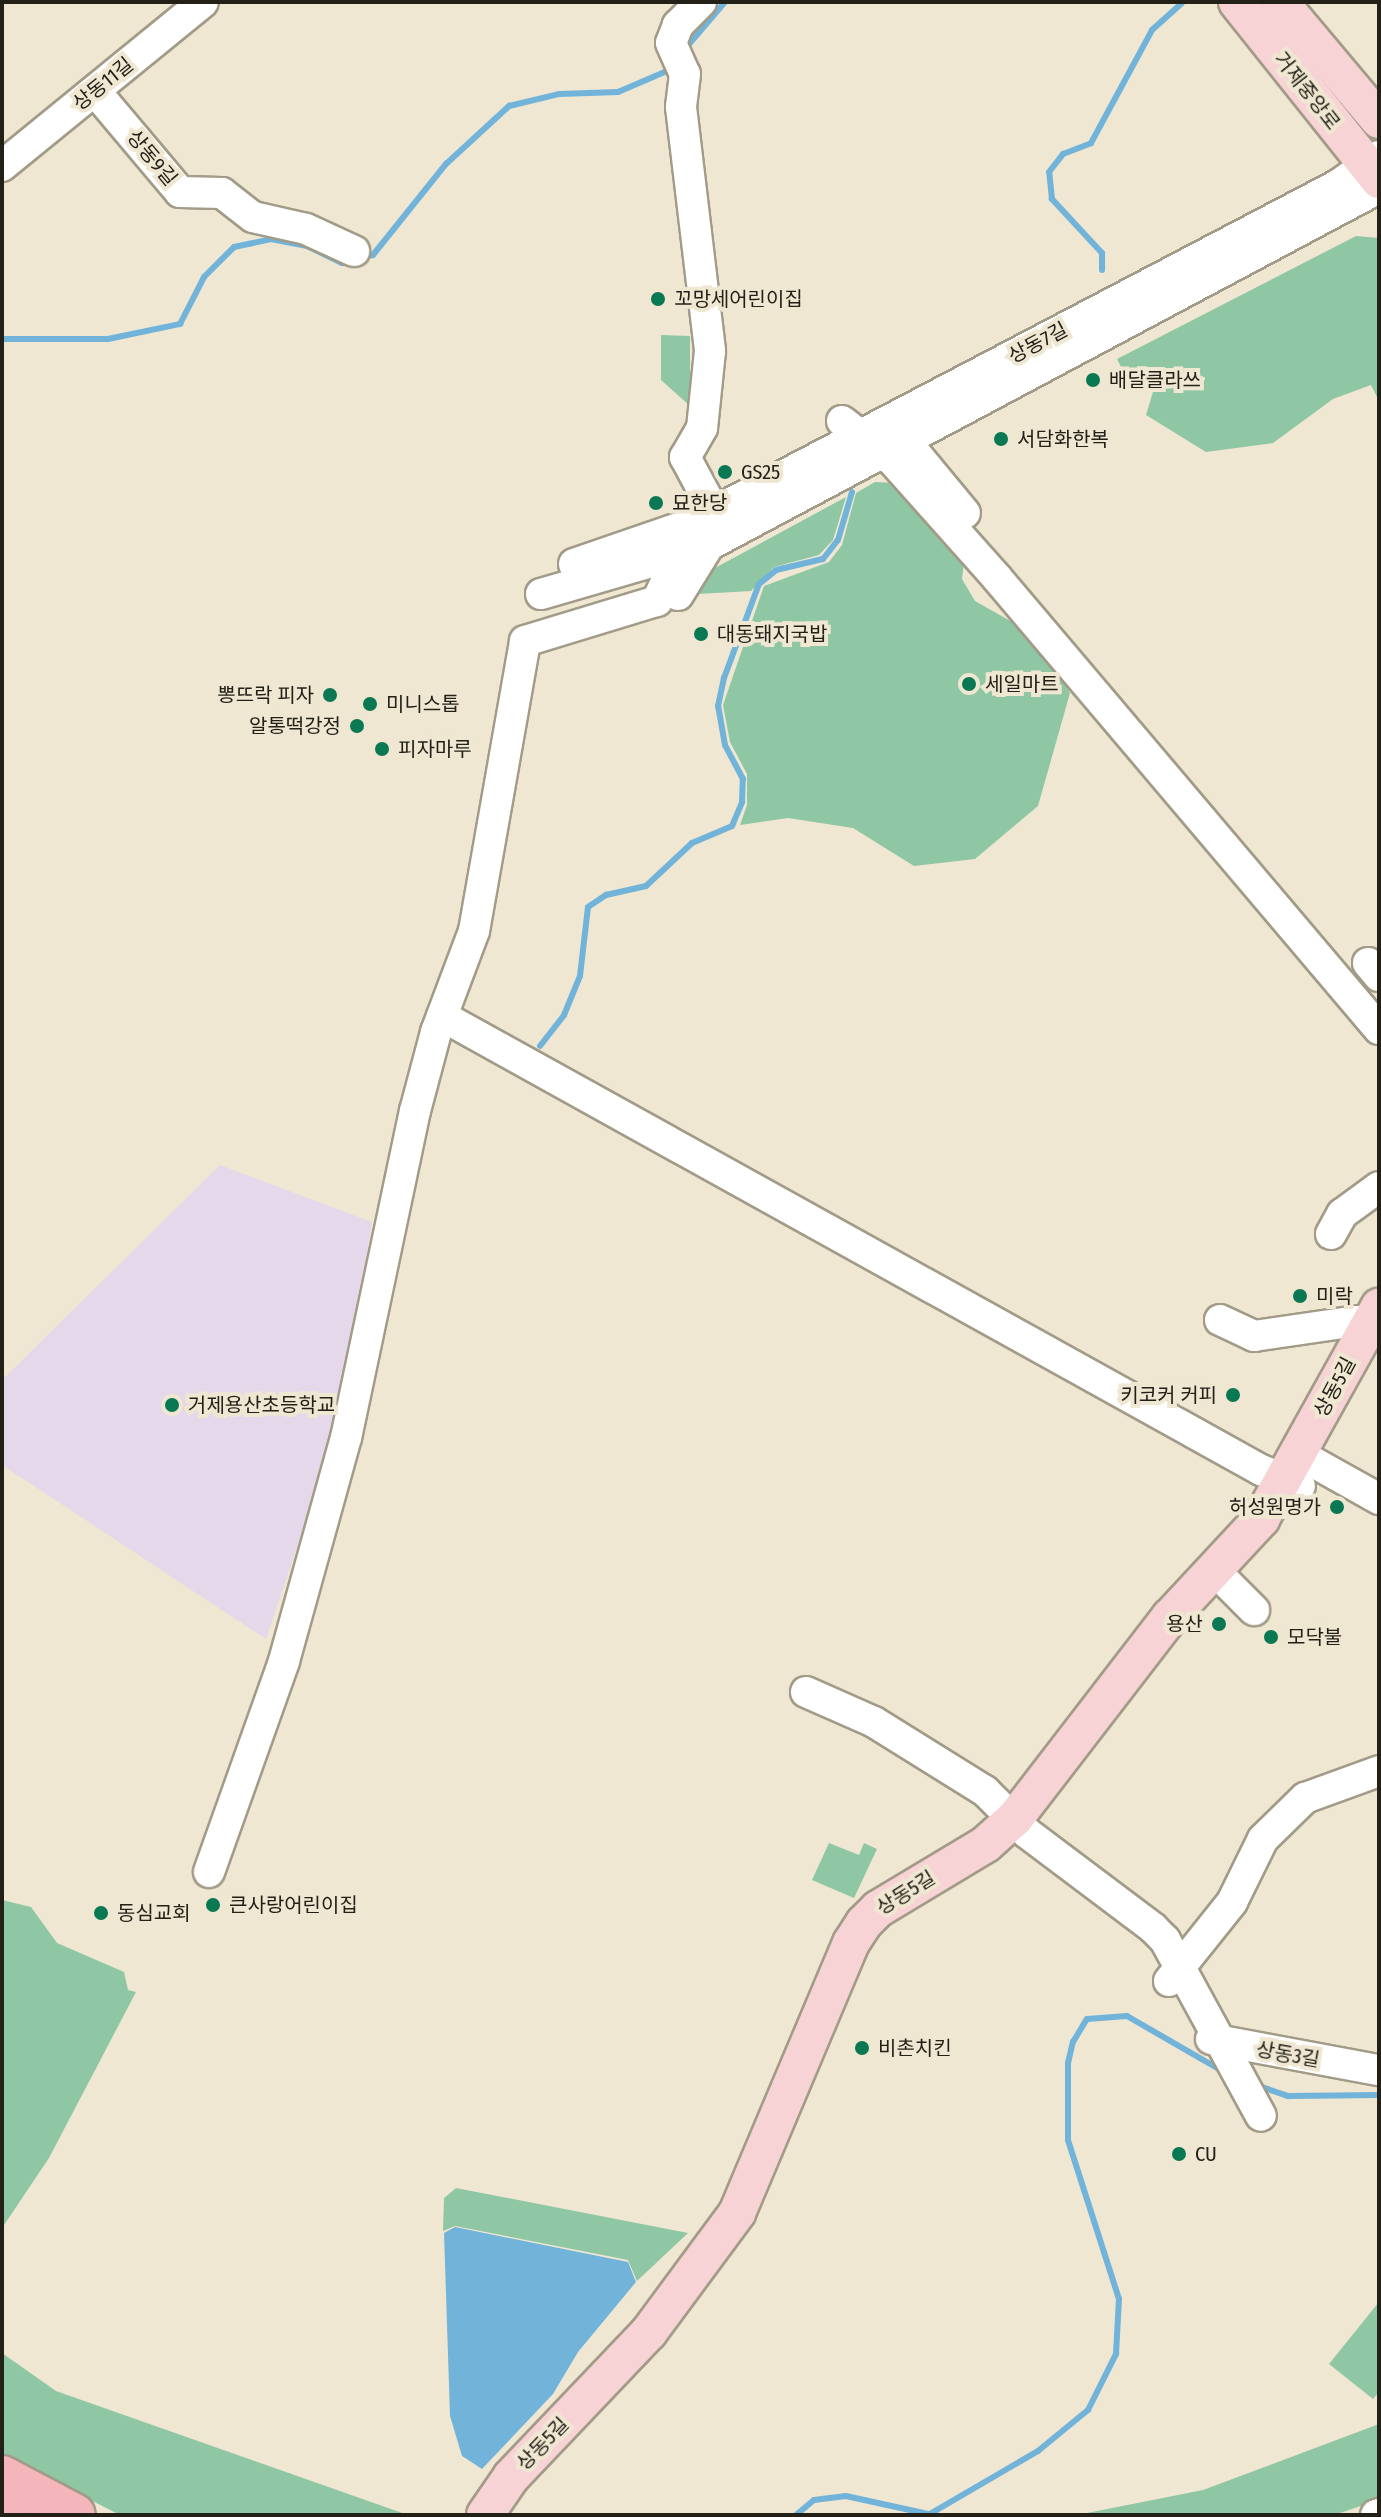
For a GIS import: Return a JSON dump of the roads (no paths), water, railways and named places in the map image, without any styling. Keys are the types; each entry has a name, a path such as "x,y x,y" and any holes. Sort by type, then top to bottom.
{"highway":[{"path":"2,2477 74,2515"}],"main road":[{"name":"거제중앙로","path":"1280,2 1379,120"},
{"name":"거제중앙로","path":"1242,8 1367,184"},
{"name":"상동5길","path":"508,2515 727,2265 782,2162 876,1942 892,1926 1015,1831 1184,1628 1228,1584 1293,1485 1368,1324"},
{"name":"상동5길","path":"485,2515 511,2477 649,2332 737,2213 851,1943 864,1923 878,1909 1015,1831 1170,1617 1293,1485"}],"street":[{"name":"상동11길","path":"2,166 203,2"},
{"path":"654,609 675,556 707,526 685,457 702,428 710,351 681,107 685,74 671,43 678,25 701,2"},
{"name":"상동9길","path":"95,91 180,192 222,193 253,217 306,229 354,251"},
{"name":"상동7길","path":"675,556 630,570 537,584 643,544 707,526 870,433 1367,184"},
{"path":"870,433 1379,999"},
{"path":"870,433 997,578 1379,1029"},
{"name":"상동7길","path":"654,609 673,604 698,558 707,526"},
{"path":"630,570 650,576 654,609"},
{"path":"217,1876 284,1661 346,1438 446,1028 474,931 525,641 538,633 654,609"},
{"path":"446,1028 1293,1485 1379,1499"},
{"path":"1331,1234 1342,1214 1379,1187"},
{"path":"1310,1308 1368,1324"},
{"path":"1220,1320 1254,1336 1368,1324"},
{"path":"1228,1584 1254,1610"},
{"path":"804,1699 874,1722 985,1791 1015,1831 1175,1976 1232,1902 1263,1839 1305,1798 1379,1771"},
{"name":"상동3길","path":"1175,1976 1231,2077 1379,2070"}],"water":[{"path":"455,2227 628,2262 636,2282 578,2352 553,2394 482,2469 462,2456 450,2416 444,2233"}],"waterway":[{"path":"684,50 725,2"},
{"path":"1102,270 1102,253 1052,199 1049,172 1063,154 1091,143 1152,30 1182,3"},
{"path":"360,258 373,255 446,164 509,106 559,94 618,92 672,69"},
{"path":"2,339 108,339 180,324 204,277 234,247 271,239 307,246 342,263 350,261"},
{"path":"540,1046 564,1015 580,976 588,907 606,895 646,886 692,843 732,826 742,802 743,779 725,745 718,706 724,678 759,584 776,570 823,559 838,540 852,492"},
{"path":"928,2515 1038,2451 1088,2410 1116,2354 1119,2299 1068,2140 1068,2063 1073,2042 1087,2019 1127,2016 1224,2072"},
{"path":"1256,2085 1288,2096 1379,2095"},
{"path":"796,2515 814,2500 846,2496 928,2514"}],"place":[{"name":"꼬망세어린이집","path":"658,299"},
{"name":"배달클라쓰","path":"1093,380"},
{"name":"서담화한복","path":"1001,439"},
{"name":"GS25","path":"725,472"},
{"name":"묘한당","path":"656,503"},
{"name":"대동돼지국밥","path":"701,634"},
{"name":"세일마트","path":"969,684"},
{"name":"뽕뜨락 피자","path":"330,695"},
{"name":"미니스톱","path":"370,704"},
{"name":"알통떡강정","path":"357,726"},
{"name":"피자마루","path":"382,749"},
{"name":"미락","path":"1300,1296"},
{"name":"키코커 커피","path":"1233,1395"},
{"name":"거제용산초등학교","path":"172,1405"},
{"name":"허성원명가","path":"1337,1507"},
{"name":"용산","path":"1219,1624"},
{"name":"모닥불","path":"1271,1637"},
{"name":"큰사랑어린이집","path":"213,1905"},
{"name":"동심교회","path":"101,1913"},
{"name":"비촌치킨","path":"862,2048"},
{"name":"CU","path":"1179,2154"}]}
